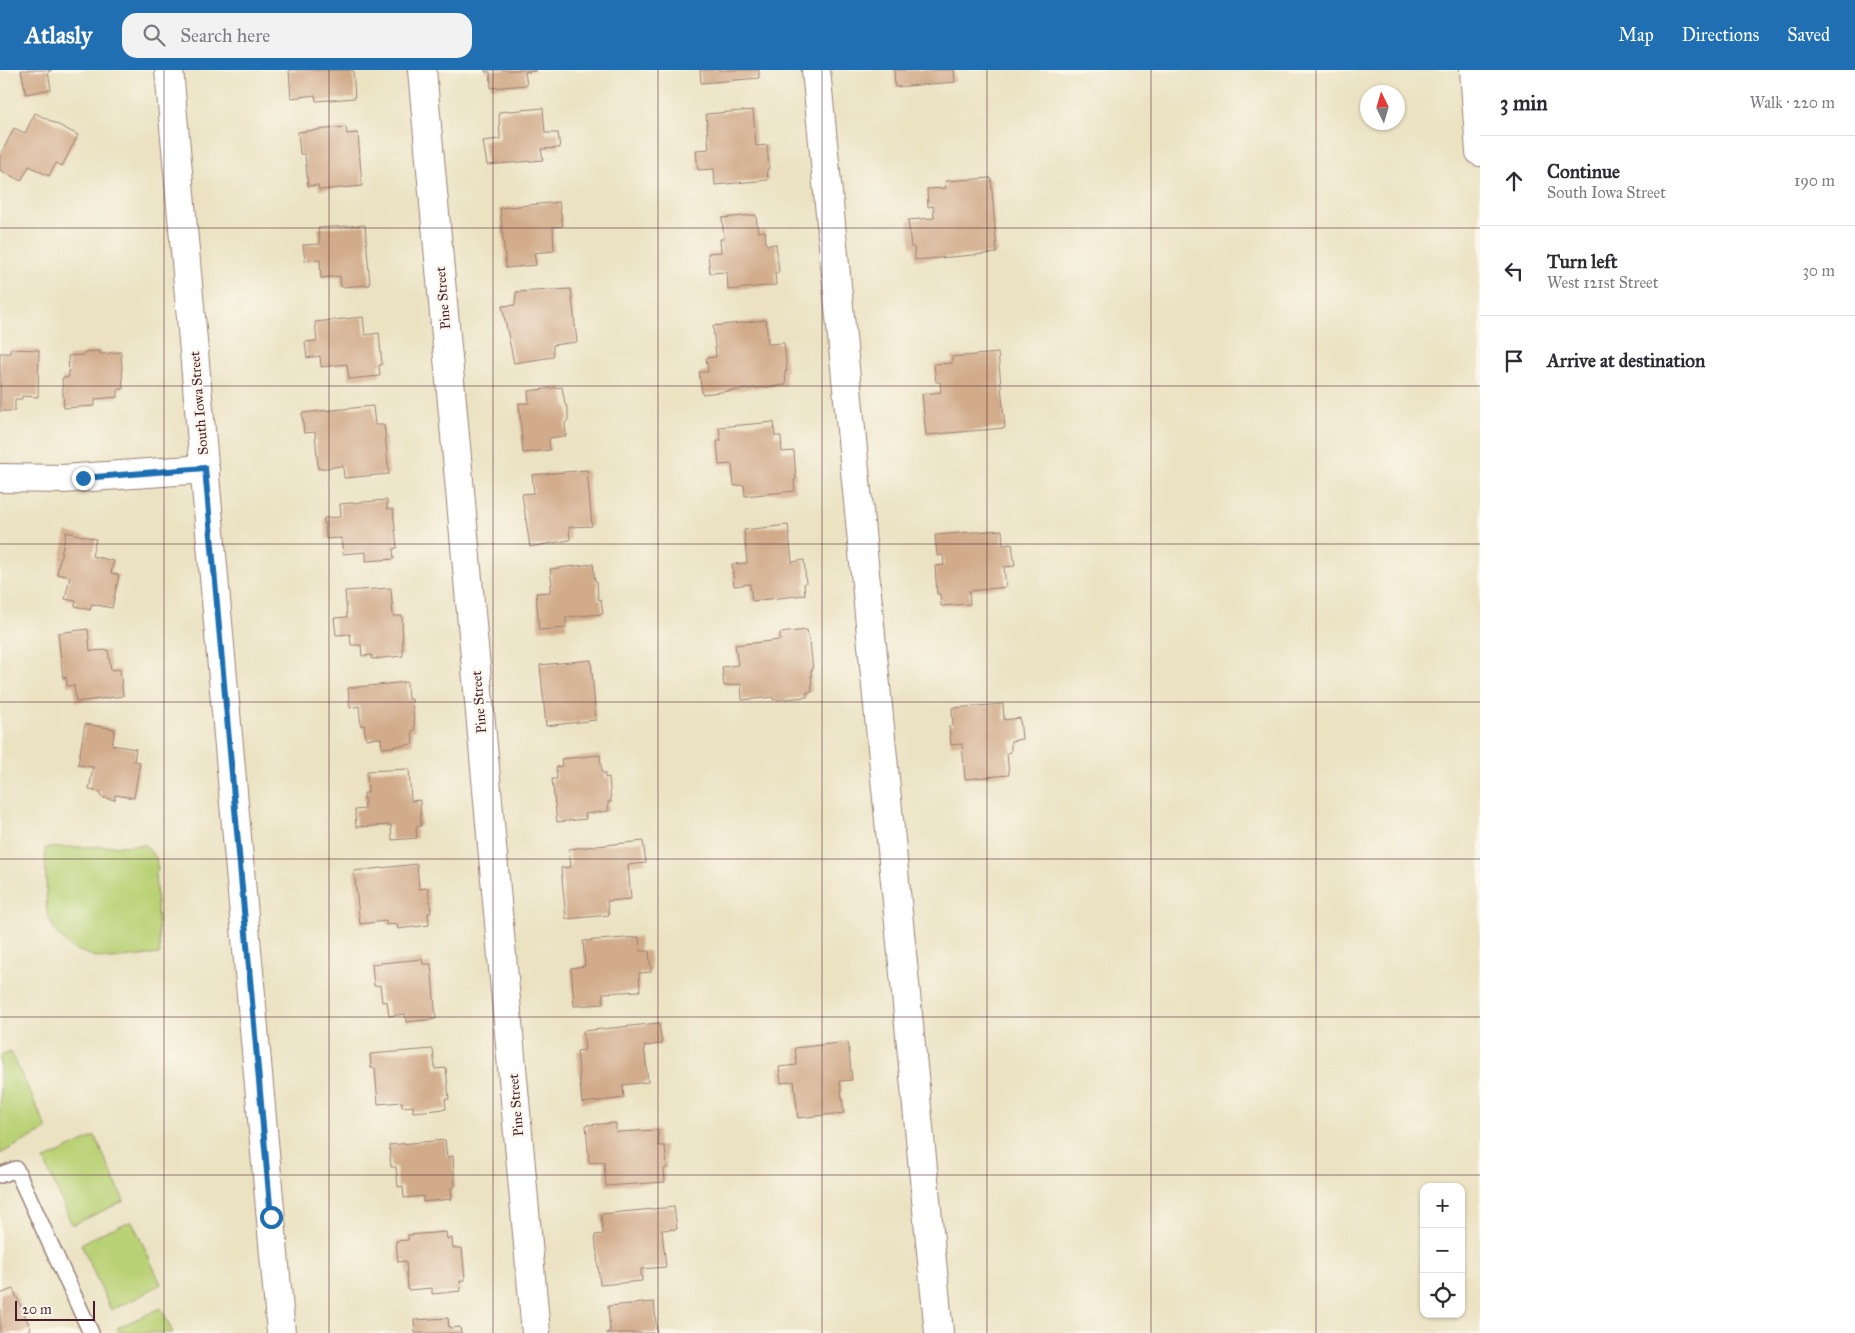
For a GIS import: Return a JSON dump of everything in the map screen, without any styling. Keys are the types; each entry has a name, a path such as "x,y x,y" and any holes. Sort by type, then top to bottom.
{"street":[{"name":"South Iowa Street","path":"169,70 281,1333"},
{"name":"Pine Street","path":"422,70 536,1333"},
{"path":"816,70 939,1333"},
{"path":"1474,70 1480,152"},
{"path":"0,478 63,479 205,468"}],"lane":[{"path":"0,1175 16,1169 92,1333"}],"green space":[{"path":"145,845 156,858 158,870 155,873 160,954 111,959 96,957 73,949 56,933 47,914 45,848"},
{"path":"11,1052 47,1129 0,1154 0,1056"},
{"path":"95,1136 124,1201 72,1225 44,1160"},
{"path":"132,1221 161,1284 111,1310 81,1244 106,1231"},
{"path":"161,1308 173,1333 120,1333 117,1328"}],"building":[{"path":"21,70 52,70 48,72 51,89 26,94"},
{"path":"289,70 353,70 355,98 316,101 315,95 291,98"},
{"path":"485,70 536,71 525,72 527,85 491,88 490,72 485,72"},
{"path":"700,70 759,70 759,78 701,83"},
{"path":"894,70 954,70 955,82 895,87"},
{"path":"543,108 545,133 558,133 560,148 541,149 543,160 487,165 483,141 500,139 499,112"},
{"path":"753,110 756,146 767,145 768,180 715,185 714,169 698,170 696,150 709,149 706,114"},
{"path":"35,113 78,135 62,166 56,163 49,176 29,166 21,181 0,170 0,156 14,128 25,133"},
{"path":"346,127 347,134 358,133 362,186 319,190 318,185 308,186 305,154 300,154 298,132"},
{"path":"991,178 997,253 915,260 914,247 911,247 908,220 934,218 933,206 928,207 927,189 946,188 945,181"},
{"path":"559,202 563,226 553,227 554,251 534,253 536,265 506,268 500,208"},
{"path":"756,215 758,232 765,231 766,245 776,244 779,273 775,273 776,285 728,290 727,272 710,273 708,253 721,252 720,239 724,239 722,218"},
{"path":"365,225 370,285 341,287 340,276 321,278 320,260 305,261 303,245 320,244 318,228"},
{"path":"571,289 577,342 553,345 553,357 514,363 502,306 515,305 516,292"},
{"path":"363,317 365,335 379,333 382,365 379,365 380,376 349,379 347,364 321,367 320,356 307,358 305,342 317,341 315,322"},
{"path":"766,320 768,344 784,343 787,371 785,371 786,385 702,394 699,372 708,372 706,358 716,357 713,326"},
{"path":"10,349 39,350 38,397 22,396 22,399 15,399 15,411 0,411 0,353 10,353"},
{"path":"100,351 100,354 121,352 123,389 118,389 118,397 95,399 95,406 64,408 62,378 69,377 68,356"},
{"path":"998,353 1005,428 926,435 922,394 941,392 940,382 936,382 934,364 952,363 952,357"},
{"path":"562,387 565,404 568,408 568,420 565,423 566,436 549,438 550,450 523,453 519,403 529,403 528,391"},
{"path":"373,406 375,425 384,425 389,474 344,478 343,466 318,469 315,432 304,433 302,413"},
{"path":"774,422 775,436 781,436 782,452 794,451 795,491 745,496 744,485 734,486 732,464 719,465 717,441 721,441 719,427"},
{"path":"587,470 592,526 569,527 570,540 530,547 522,494 534,493 532,475"},
{"path":"387,500 387,509 393,509 397,548 393,549 394,559 366,561 366,552 343,554 341,538 326,539 324,518 341,517 340,504"},
{"path":"788,525 792,562 804,560 805,595 752,601 750,584 734,586 732,564 747,563 744,530"},
{"path":"1002,530 1003,545 1012,544 1015,566 1004,567 1006,587 969,591 970,604 941,606 940,594 937,594 935,566 944,565 943,555 937,556 935,535"},
{"path":"66,532 96,539 92,556 114,561 111,573 119,575 112,608 92,604 90,610 75,606 76,601 65,599 70,577 57,574"},
{"path":"593,564 595,581 597,581 598,599 601,600 603,614 566,617 566,628 539,630 536,593 550,592 550,585 552,585 550,569"},
{"path":"391,588 393,616 402,616 403,656 372,659 372,655 362,656 361,645 351,645 350,634 336,635 334,618 347,617 345,591"},
{"path":"88,629 90,651 108,650 111,670 120,669 123,696 76,702 74,685 67,686 66,677 63,678 58,633"},
{"path":"807,630 813,670 811,670 812,692 807,692 807,697 773,700 773,697 742,700 741,684 724,686 722,667 738,665 735,645 780,640 780,633"},
{"path":"591,660 596,720 546,726 540,665"},
{"path":"407,682 408,699 412,699 415,730 412,731 413,744 382,748 381,738 366,739 364,725 361,726 359,706 350,708 348,688"},
{"path":"1003,704 1004,720 1020,718 1022,739 1011,741 1011,752 1007,753 1009,775 965,779 962,744 951,745 949,726 953,725 952,708"},
{"path":"85,724 115,729 112,745 136,749 134,761 140,762 134,798 115,795 115,800 101,797 101,792 89,790 93,767 78,765"},
{"path":"600,755 602,773 605,773 605,778 609,777 611,802 608,802 609,811 585,814 586,819 557,822 552,779 557,779 556,767 562,766 561,759"},
{"path":"409,769 411,801 420,800 421,826 416,827 417,838 392,840 391,825 356,827 355,810 365,809 364,793 368,793 367,771"},
{"path":"643,841 646,863 628,865 631,899 607,901 609,915 566,919 561,868 571,867 569,849"},
{"path":"417,864 419,889 428,888 431,913 428,913 429,925 398,929 397,924 386,925 386,921 360,924 354,871"},
{"path":"639,937 640,951 649,951 651,972 639,973 640,991 603,993 603,1004 574,1006 571,968 585,966 583,941"},
{"path":"422,959 423,964 431,964 436,1019 406,1022 405,1014 389,1016 387,1001 382,1002 380,985 374,986 372,964"},
{"path":"659,1023 662,1044 644,1046 648,1082 623,1085 624,1098 582,1103 577,1051 585,1050 583,1031"},
{"path":"848,1042 852,1080 840,1081 844,1113 798,1118 794,1081 781,1083 779,1067 797,1065 795,1048"},
{"path":"433,1049 435,1069 446,1068 449,1099 445,1099 446,1109 413,1112 413,1106 402,1107 402,1102 378,1104 375,1068 371,1068 370,1054"},
{"path":"616,1123 616,1132 658,1130 659,1146 665,1146 667,1168 664,1169 665,1182 606,1186 604,1162 589,1163 586,1125"},
{"path":"445,1140 447,1157 453,1156 455,1187 451,1188 452,1199 423,1202 423,1196 404,1198 403,1186 398,1187 396,1167 391,1167 389,1145"},
{"path":"674,1207 677,1229 662,1230 666,1267 641,1269 642,1281 600,1285 595,1235 603,1234 601,1214"},
{"path":"446,1232 447,1239 452,1238 453,1248 462,1248 465,1280 460,1281 461,1291 432,1294 432,1288 408,1290 406,1261 398,1262 396,1241 408,1240 408,1235"},
{"path":"13,1289 31,1329 22,1333 0,1333 0,1294"},
{"path":"654,1302 657,1333 606,1333 610,1331 608,1306"},
{"path":"448,1318 449,1328 460,1327 461,1333 415,1333 414,1320"}],"route":[{"path":"83,478 205,468 271,1217"}]}
